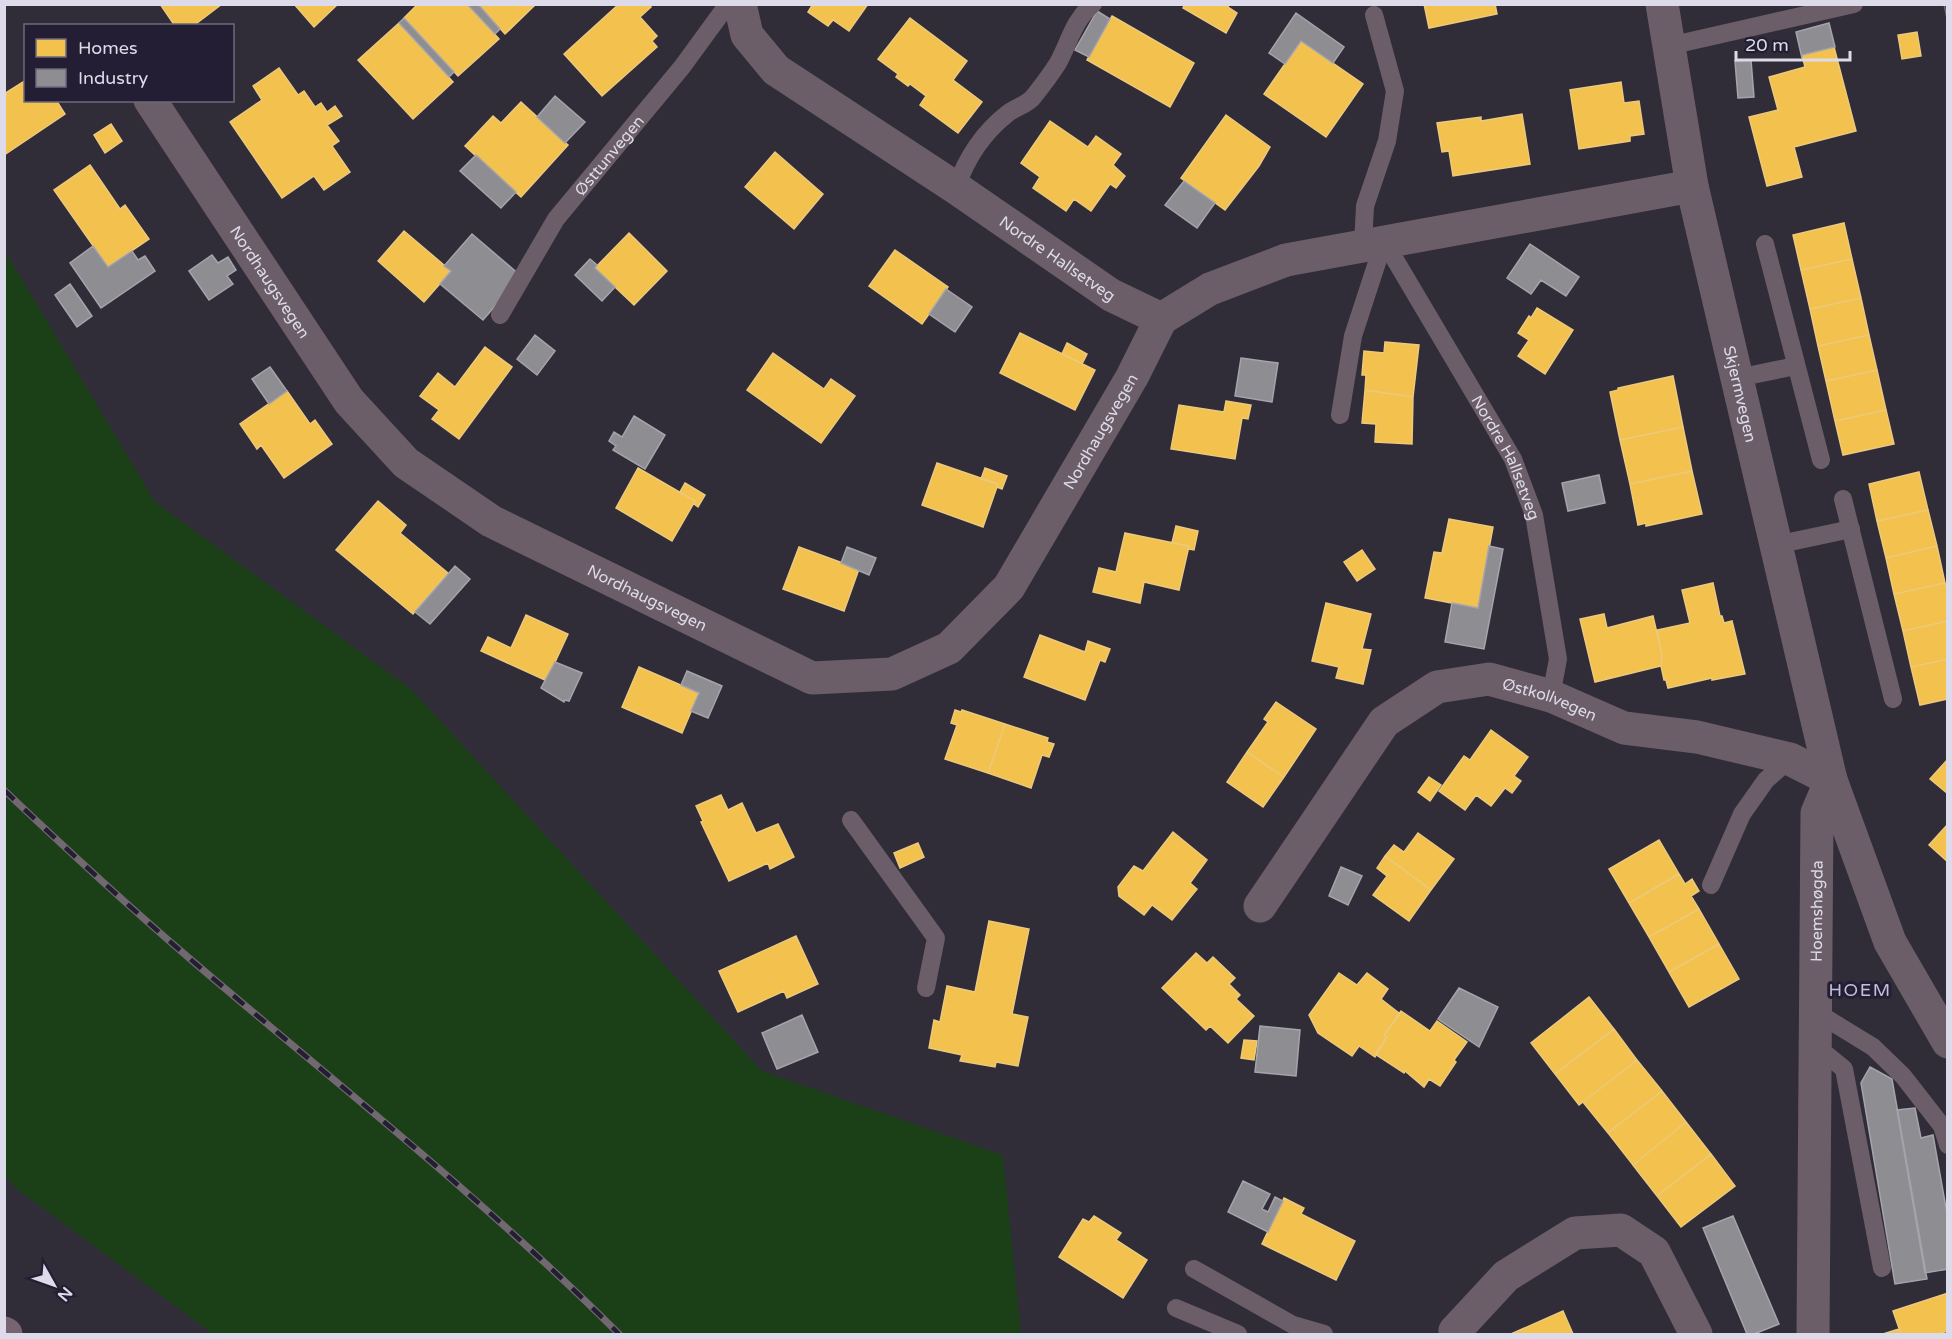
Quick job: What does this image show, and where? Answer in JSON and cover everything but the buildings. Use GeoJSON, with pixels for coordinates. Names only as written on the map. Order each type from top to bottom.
{"type":"FeatureCollection","features":[{"type":"Feature","properties":{"kind":"street","name":"Nordre Hallsetveg"},"geometry":{"type":"LineString","coordinates":[[740,4],[747,35],[776,70],[956,188],[1111,295],[1161,320]]}},
{"type":"Feature","properties":{"kind":"street","name":"Skjermvegen"},"geometry":{"type":"LineString","coordinates":[[1662,4],[1692,186],[1831,780]]}},
{"type":"Feature","properties":{"kind":"street","name":"Nordhaugsvegen"},"geometry":{"type":"LineString","coordinates":[[151,102],[349,401],[406,463],[491,521],[812,678],[892,674],[949,648],[1010,587],[1132,376],[1161,320]]}},
{"type":"Feature","properties":{"kind":"street"},"geometry":{"type":"LineString","coordinates":[[1161,320],[1210,289],[1286,260],[1692,186]]}},
{"type":"Feature","properties":{"kind":"street","name":"Østkollvegen"},"geometry":{"type":"LineString","coordinates":[[1260,906],[1384,722],[1437,687],[1489,680],[1551,696],[1624,728],[1697,737],[1790,759],[1831,780]]}},
{"type":"Feature","properties":{"kind":"street"},"geometry":{"type":"LineString","coordinates":[[1831,780],[1890,942],[1947,1042]]}},
{"type":"Feature","properties":{"kind":"street","name":"Hoemshøgda"},"geometry":{"type":"LineString","coordinates":[[1813,1335],[1817,813],[1831,780]]}},
{"type":"Feature","properties":{"kind":"street"},"geometry":{"type":"LineString","coordinates":[[1449,1334],[1506,1276],[1575,1233],[1621,1230],[1654,1252],[1696,1335]]}},
{"type":"Feature","properties":{"kind":"lane","name":"Østtunvegen"},"geometry":{"type":"LineString","coordinates":[[500,315],[556,219],[682,66],[728,4]]}},
{"type":"Feature","properties":{"kind":"lane"},"geometry":{"type":"LineString","coordinates":[[956,188],[963,167],[973,150],[1008,114],[1032,100],[1058,62],[1070,33],[1093,4]]}},
{"type":"Feature","properties":{"kind":"lane"},"geometry":{"type":"LineString","coordinates":[[1669,46],[1854,4]]}},
{"type":"Feature","properties":{"kind":"lane"},"geometry":{"type":"LineString","coordinates":[[1340,416],[1353,336],[1373,243],[1365,206],[1387,141],[1395,91],[1374,15]]}},
{"type":"Feature","properties":{"kind":"lane","name":"Nordre Hallsetveg"},"geometry":{"type":"LineString","coordinates":[[1373,243],[1513,459],[1534,515],[1551,615],[1558,659],[1551,696]]}},
{"type":"Feature","properties":{"kind":"lane"},"geometry":{"type":"LineString","coordinates":[[1765,244],[1821,460]]}},
{"type":"Feature","properties":{"kind":"lane"},"geometry":{"type":"LineString","coordinates":[[1737,378],[1797,366]]}},
{"type":"Feature","properties":{"kind":"lane"},"geometry":{"type":"LineString","coordinates":[[1843,499],[1893,699]]}},
{"type":"Feature","properties":{"kind":"lane"},"geometry":{"type":"LineString","coordinates":[[1776,545],[1851,529]]}},
{"type":"Feature","properties":{"kind":"lane"},"geometry":{"type":"LineString","coordinates":[[1711,885],[1742,814],[1766,780],[1790,759]]}},
{"type":"Feature","properties":{"kind":"lane"},"geometry":{"type":"LineString","coordinates":[[851,820],[936,938],[926,988]]}},
{"type":"Feature","properties":{"kind":"lane"},"geometry":{"type":"LineString","coordinates":[[1816,1012],[1873,1047],[1903,1076],[1942,1126],[1947,1145]]}},
{"type":"Feature","properties":{"kind":"lane"},"geometry":{"type":"LineString","coordinates":[[1815,1046],[1844,1069],[1882,1268]]}},
{"type":"Feature","properties":{"kind":"lane"},"geometry":{"type":"LineString","coordinates":[[1194,1269],[1293,1325],[1324,1335]]}},
{"type":"Feature","properties":{"kind":"lane"},"geometry":{"type":"LineString","coordinates":[[1176,1308],[1238,1335]]}},
{"type":"Feature","properties":{"kind":"green space"},"geometry":{"type":"Polygon","coordinates":[[[5,251],[155,502],[411,689],[762,1071],[1003,1155],[1021,1334],[213,1334],[17,1189],[4,1175],[5,251]]]}},
{"type":"Feature","properties":{"kind":"tram line"},"geometry":{"type":"LineString","coordinates":[[1944,4],[1948,23]]}},
{"type":"Feature","properties":{"kind":"railway"},"geometry":{"type":"LineString","coordinates":[[4,790],[165,938],[462,1188],[568,1284],[619,1334]]}},
{"type":"Feature","properties":{"kind":"district","name":"HOEM"},"geometry":{"type":"Point","coordinates":[1860,990]}}]}
